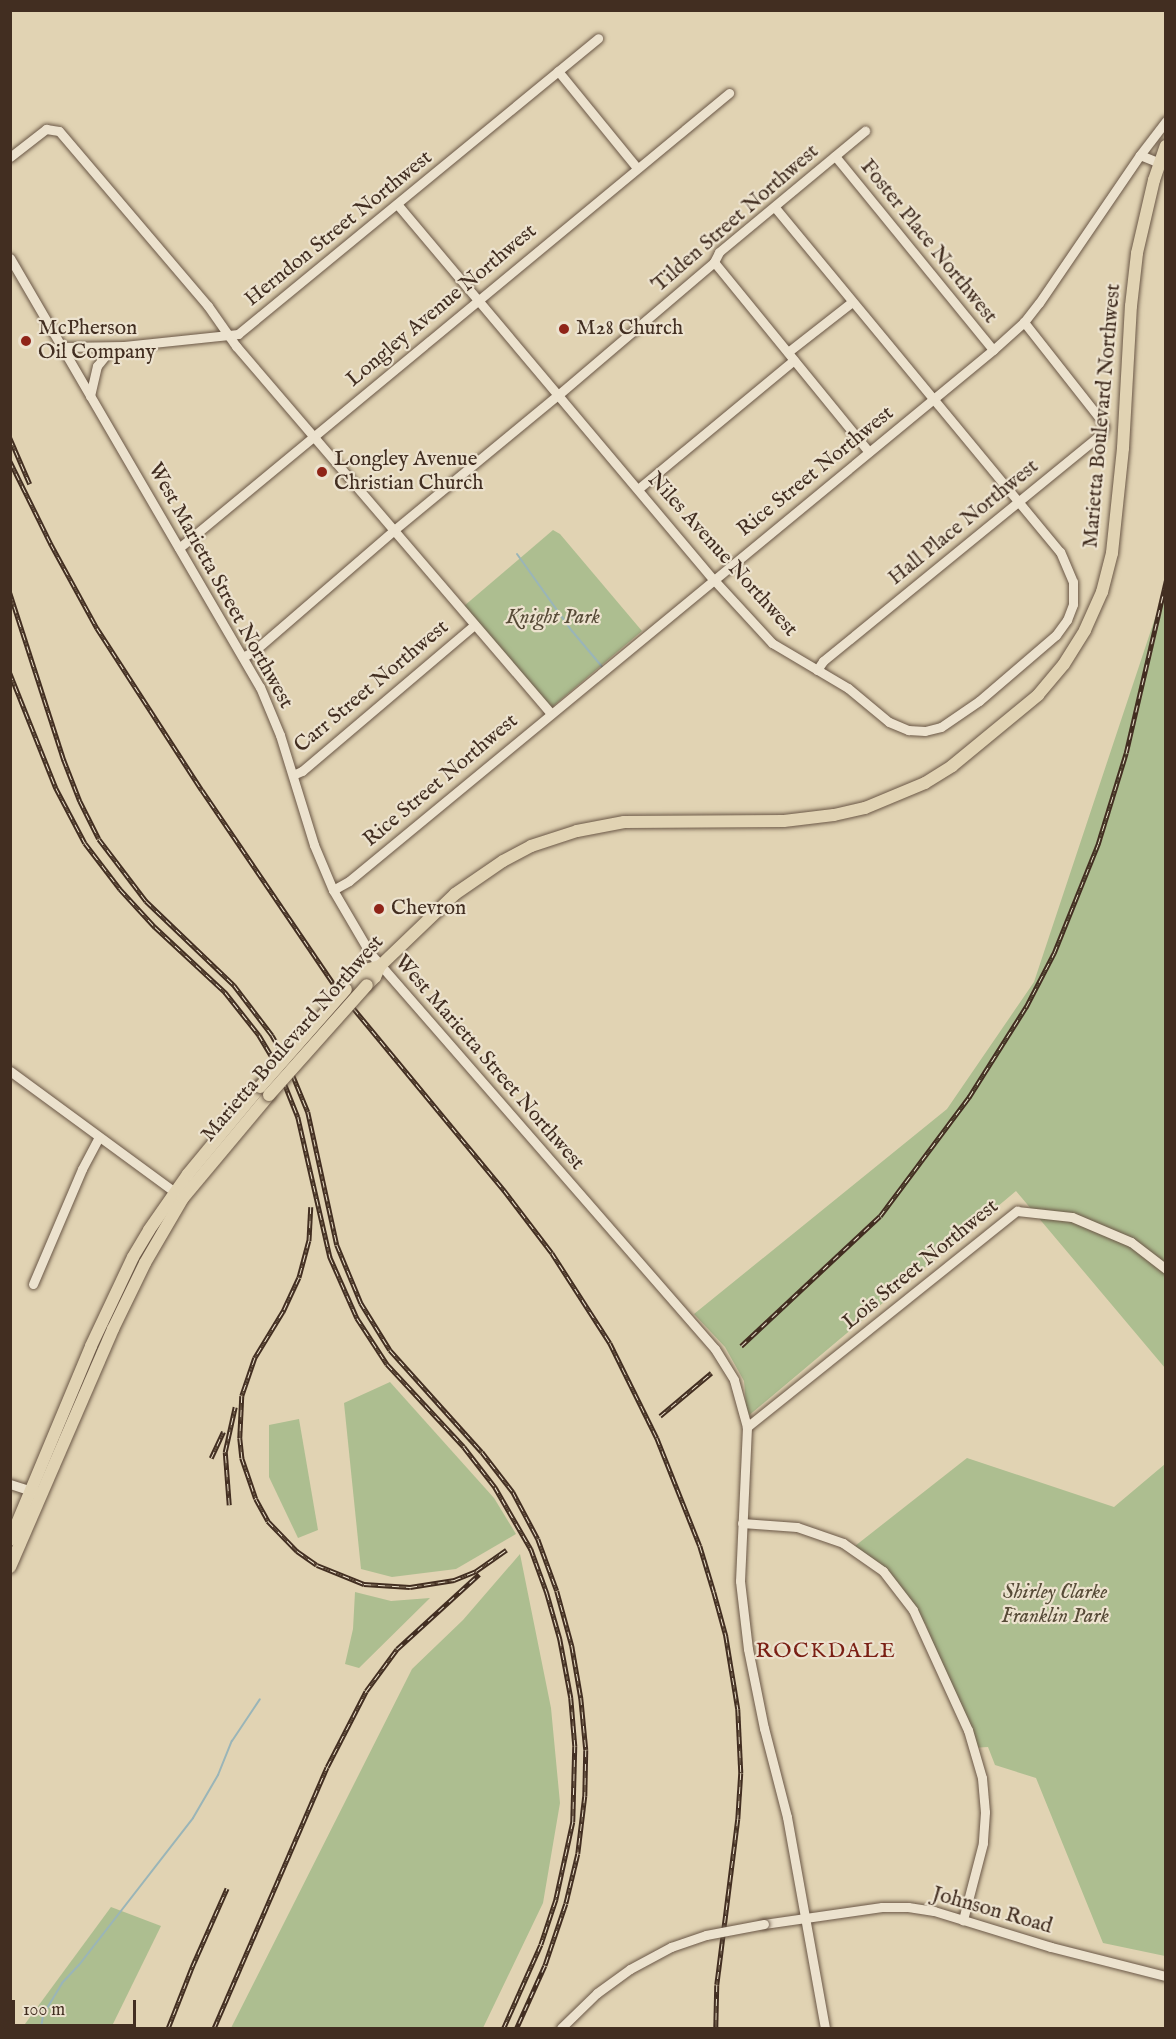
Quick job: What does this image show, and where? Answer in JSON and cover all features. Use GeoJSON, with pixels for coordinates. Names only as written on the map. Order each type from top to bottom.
{"type":"FeatureCollection","features":[{"type":"Feature","properties":{"kind":"main road","name":"Marietta Boulevard Northwest"},"geometry":{"type":"LineString","coordinates":[[37,1492],[109,1306],[148,1230],[264,1091],[363,981],[375,978],[380,966],[455,894],[476,878],[531,846],[577,831],[624,822],[784,821],[834,815],[865,808],[925,783],[952,766],[1038,694],[1064,664],[1085,630],[1102,592],[1112,553],[1123,448],[1131,306],[1144,221],[1166,146]]}},
{"type":"Feature","properties":{"kind":"main road"},"geometry":{"type":"LineString","coordinates":[[10,1540],[37,1492]]}},
{"type":"Feature","properties":{"kind":"main road"},"geometry":{"type":"LineString","coordinates":[[10,1567],[37,1492]]}},
{"type":"Feature","properties":{"kind":"street","name":"Herndon Street Northwest"},"geometry":{"type":"LineString","coordinates":[[62,347],[124,346],[230,336],[252,324],[598,38]]}},
{"type":"Feature","properties":{"kind":"street"},"geometry":{"type":"LineString","coordinates":[[558,71],[637,168]]}},
{"type":"Feature","properties":{"kind":"street","name":"Longley Avenue Northwest"},"geometry":{"type":"LineString","coordinates":[[179,548],[477,299],[729,93]]}},
{"type":"Feature","properties":{"kind":"street","name":"Rice Street Northwest"},"geometry":{"type":"LineString","coordinates":[[333,890],[349,881],[1024,322],[1166,121]]}},
{"type":"Feature","properties":{"kind":"street"},"geometry":{"type":"LineString","coordinates":[[10,156],[46,129],[59,131],[208,306],[313,436],[551,714]]}},
{"type":"Feature","properties":{"kind":"street","name":"Tilden Street Northwest"},"geometry":{"type":"LineString","coordinates":[[243,657],[254,651],[394,530],[558,395],[714,262],[719,252],[865,131]]}},
{"type":"Feature","properties":{"kind":"street"},"geometry":{"type":"LineString","coordinates":[[1140,155],[1160,163]]}},
{"type":"Feature","properties":{"kind":"street","name":"Foster Place Northwest"},"geometry":{"type":"LineString","coordinates":[[835,156],[993,350]]}},
{"type":"Feature","properties":{"kind":"street","name":"Niles Avenue Northwest"},"geometry":{"type":"LineString","coordinates":[[398,204],[714,580],[772,643],[848,688],[889,722],[908,730],[925,731],[941,727],[980,701],[1056,634],[1067,620],[1072,604],[1073,582],[1066,561],[775,207]]}},
{"type":"Feature","properties":{"kind":"street","name":"West Marietta Street Northwest"},"geometry":{"type":"LineString","coordinates":[[10,258],[243,657],[272,712],[314,845],[347,918],[380,966],[715,1349],[734,1380],[747,1427],[740,1581],[748,1649],[807,1917],[825,2028]]}},
{"type":"Feature","properties":{"kind":"street"},"geometry":{"type":"LineString","coordinates":[[714,262],[869,452]]}},
{"type":"Feature","properties":{"kind":"street"},"geometry":{"type":"LineString","coordinates":[[788,352],[852,302]]}},
{"type":"Feature","properties":{"kind":"street","name":"Hall Place Northwest"},"geometry":{"type":"LineString","coordinates":[[817,670],[823,661],[1101,435],[1104,427],[1101,420],[1024,322]]}},
{"type":"Feature","properties":{"kind":"street"},"geometry":{"type":"LineString","coordinates":[[90,396],[96,368],[101,359],[110,351],[124,346]]}},
{"type":"Feature","properties":{"kind":"street"},"geometry":{"type":"LineString","coordinates":[[638,489],[794,360]]}},
{"type":"Feature","properties":{"kind":"street","name":"Carr Street Northwest"},"geometry":{"type":"LineString","coordinates":[[293,776],[302,771],[474,624]]}},
{"type":"Feature","properties":{"kind":"street"},"geometry":{"type":"LineString","coordinates":[[10,1071],[179,1195]]}},
{"type":"Feature","properties":{"kind":"street"},"geometry":{"type":"LineString","coordinates":[[33,1284],[82,1169],[99,1137]]}},
{"type":"Feature","properties":{"kind":"street","name":"Lois Street Northwest"},"geometry":{"type":"LineString","coordinates":[[747,1427],[1017,1212],[1072,1217],[1131,1242],[1166,1269]]}},
{"type":"Feature","properties":{"kind":"street"},"geometry":{"type":"LineString","coordinates":[[10,1484],[37,1492]]}},
{"type":"Feature","properties":{"kind":"street"},"geometry":{"type":"LineString","coordinates":[[742,1523],[797,1527],[843,1543],[883,1571],[913,1610],[968,1730],[982,1778],[985,1812],[983,1843],[963,1920]]}},
{"type":"Feature","properties":{"kind":"street","name":"Johnson Road"},"geometry":{"type":"LineString","coordinates":[[561,2028],[597,1993],[630,1969],[670,1947],[706,1935],[764,1924],[882,1907],[908,1907],[934,1911],[1059,1950],[1166,1976]]}},
{"type":"Feature","properties":{"kind":"green space","name":"Knight Park"},"geometry":{"type":"Polygon","coordinates":[[[553,530],[560,534],[642,631],[551,708],[464,606],[553,530]]]}},
{"type":"Feature","properties":{"kind":"green space"},"geometry":{"type":"Polygon","coordinates":[[[1165,588],[1165,1368],[1016,1191],[747,1417],[744,1381],[725,1347],[694,1314],[947,1109],[1034,982],[1165,588]]]}},
{"type":"Feature","properties":{"kind":"green space"},"geometry":{"type":"Polygon","coordinates":[[[390,1382],[494,1498],[516,1534],[456,1569],[392,1577],[361,1569],[344,1403],[390,1382]]]}},
{"type":"Feature","properties":{"kind":"green space"},"geometry":{"type":"Polygon","coordinates":[[[299,1419],[318,1530],[298,1538],[269,1477],[269,1425],[299,1419]]]}},
{"type":"Feature","properties":{"kind":"green space","name":"Shirley Clarke Franklin Park"},"geometry":{"type":"Polygon","coordinates":[[[967,1458],[1114,1507],[1165,1464],[1165,1956],[1103,1943],[1036,1778],[995,1765],[988,1747],[972,1748],[926,1625],[855,1546],[967,1458]]]}},
{"type":"Feature","properties":{"kind":"green space"},"geometry":{"type":"Polygon","coordinates":[[[520,1554],[551,1708],[560,1803],[543,1903],[483,2028],[231,2028],[412,1669],[463,1620],[520,1554]]]}},
{"type":"Feature","properties":{"kind":"green space"},"geometry":{"type":"Polygon","coordinates":[[[355,1592],[391,1601],[430,1598],[359,1668],[345,1664],[353,1629],[355,1592]]]}},
{"type":"Feature","properties":{"kind":"green space"},"geometry":{"type":"Polygon","coordinates":[[[111,1907],[161,1926],[111,2028],[22,2028],[111,1907]]]}},
{"type":"Feature","properties":{"kind":"waterway"},"geometry":{"type":"LineString","coordinates":[[517,554],[572,631],[604,669]]}},
{"type":"Feature","properties":{"kind":"waterway"},"geometry":{"type":"LineString","coordinates":[[41,2028],[43,2015],[62,1983],[79,1965],[193,1818],[218,1775],[232,1741],[260,1699]]}},
{"type":"Feature","properties":{"kind":"railway"},"geometry":{"type":"LineString","coordinates":[[10,438],[30,484]]}},
{"type":"Feature","properties":{"kind":"railway"},"geometry":{"type":"LineString","coordinates":[[10,461],[51,544],[97,628],[202,790],[336,987],[504,1190],[552,1253],[610,1343],[657,1438],[700,1546],[714,1592],[726,1636],[738,1709],[741,1773],[738,1819],[717,1985],[716,2028]]}},
{"type":"Feature","properties":{"kind":"railway"},"geometry":{"type":"LineString","coordinates":[[741,1346],[880,1216],[969,1097],[1026,1007],[1054,953],[1098,844],[1126,753],[1166,581]]}},
{"type":"Feature","properties":{"kind":"railway"},"geometry":{"type":"LineString","coordinates":[[10,593],[64,760],[80,801],[99,839],[146,901],[234,985],[272,1035],[287,1061],[308,1112],[337,1245],[361,1303],[390,1350],[482,1452],[513,1492],[538,1539],[557,1591],[572,1646],[581,1698],[586,1750],[585,1796],[578,1854],[566,1904],[545,1966],[517,2028]]}},
{"type":"Feature","properties":{"kind":"railway"},"geometry":{"type":"LineString","coordinates":[[10,673],[56,788],[85,843],[120,889],[155,927],[225,992],[259,1035],[278,1067],[298,1117],[330,1257],[357,1318],[387,1364],[464,1447],[495,1487],[531,1549],[560,1639],[571,1698],[575,1746],[573,1822],[556,1900],[541,1945],[504,2028]]}},
{"type":"Feature","properties":{"kind":"railway"},"geometry":{"type":"LineString","coordinates":[[311,1207],[309,1241],[299,1278],[283,1312],[255,1358],[242,1396],[240,1438],[242,1458],[256,1499],[268,1521],[297,1551],[317,1565],[364,1584],[410,1587],[454,1580],[476,1571],[506,1550]]}},
{"type":"Feature","properties":{"kind":"railway"},"geometry":{"type":"LineString","coordinates":[[660,1416],[711,1373]]}},
{"type":"Feature","properties":{"kind":"railway"},"geometry":{"type":"LineString","coordinates":[[229,1505],[225,1452],[235,1407]]}},
{"type":"Feature","properties":{"kind":"railway"},"geometry":{"type":"LineString","coordinates":[[211,1458],[223,1432]]}},
{"type":"Feature","properties":{"kind":"railway"},"geometry":{"type":"LineString","coordinates":[[214,2028],[327,1767],[366,1691],[397,1649],[479,1574]]}},
{"type":"Feature","properties":{"kind":"railway"},"geometry":{"type":"LineString","coordinates":[[168,2028],[227,1888]]}},
{"type":"Feature","properties":{"kind":"place","name":"M28 Church"},"geometry":{"type":"Point","coordinates":[564,329]}},
{"type":"Feature","properties":{"kind":"place","name":"McPherson Oil Company"},"geometry":{"type":"Point","coordinates":[26,341]}},
{"type":"Feature","properties":{"kind":"place","name":"Longley Avenue Christian Church"},"geometry":{"type":"Point","coordinates":[322,472]}},
{"type":"Feature","properties":{"kind":"place","name":"Chevron"},"geometry":{"type":"Point","coordinates":[379,909]}},
{"type":"Feature","properties":{"kind":"district","name":"ROCKDALE"},"geometry":{"type":"Point","coordinates":[826,1652]}}]}
